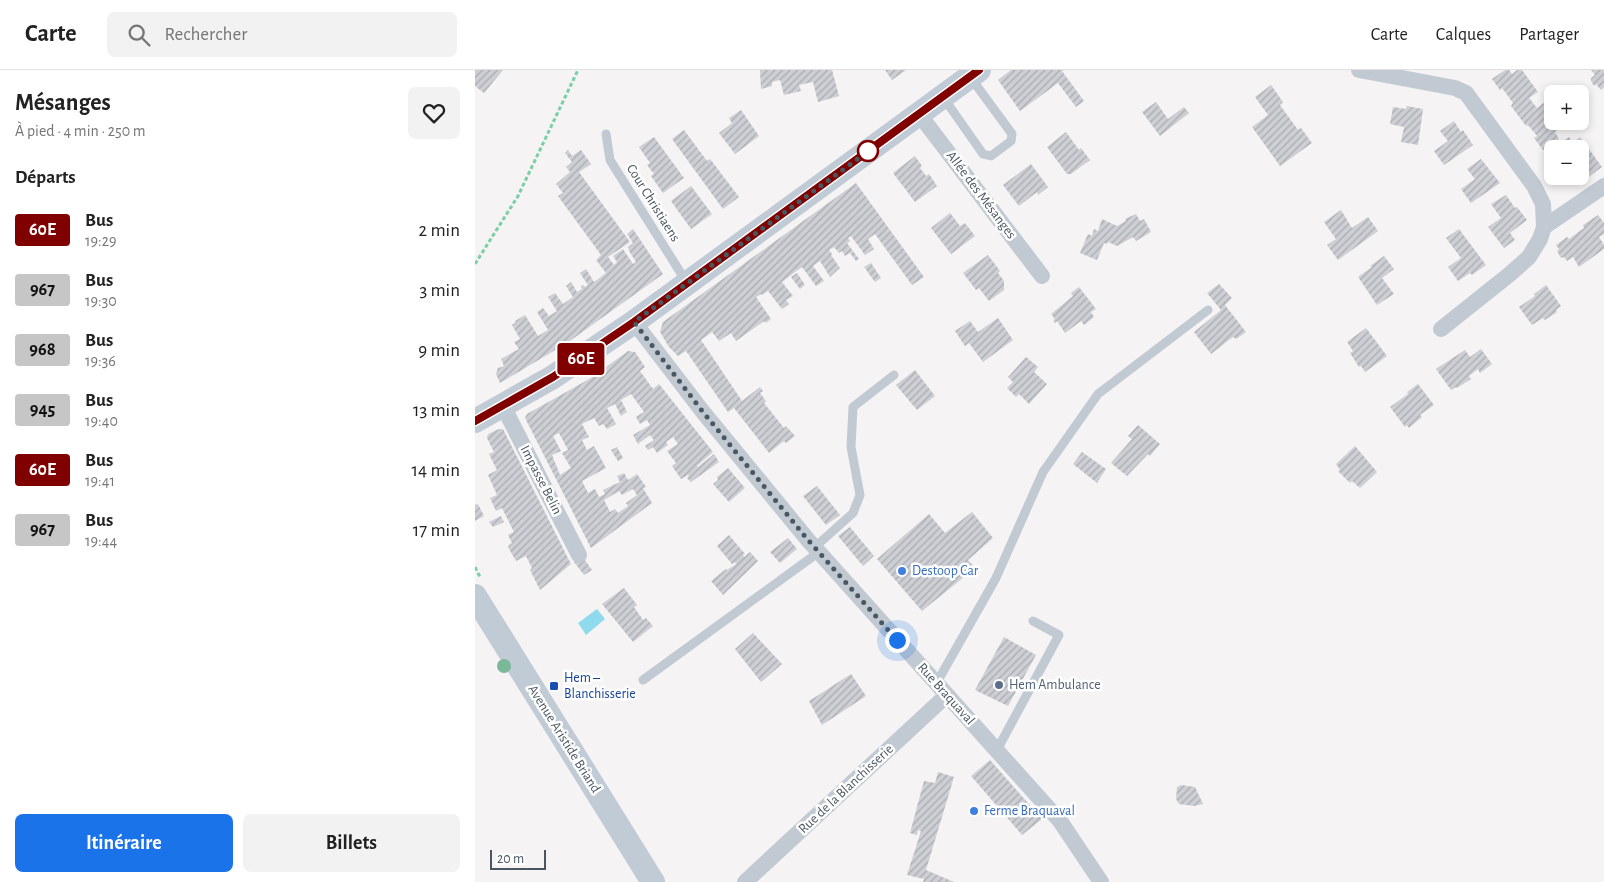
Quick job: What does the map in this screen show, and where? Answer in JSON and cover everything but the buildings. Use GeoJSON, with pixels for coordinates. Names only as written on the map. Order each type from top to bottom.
{"type":"FeatureCollection","features":[{"type":"Feature","properties":{"kind":"main road"},"geometry":{"type":"LineString","coordinates":[[475,421],[570,366],[634,322],[942,97],[968,74]]}},
{"type":"Feature","properties":{"kind":"main road","name":"Avenue Aristide Briand"},"geometry":{"type":"LineString","coordinates":[[475,596],[653,882]]}},
{"type":"Feature","properties":{"kind":"street"},"geometry":{"type":"LineString","coordinates":[[1359,70],[1436,77],[1466,93],[1534,186],[1543,204],[1544,227],[1540,239],[1529,257],[1441,329]]}},
{"type":"Feature","properties":{"kind":"street","name":"Allée des Mésanges"},"geometry":{"type":"LineString","coordinates":[[919,114],[1042,276]]}},
{"type":"Feature","properties":{"kind":"street"},"geometry":{"type":"LineString","coordinates":[[1544,227],[1604,186]]}},
{"type":"Feature","properties":{"kind":"street","name":"Rue Braquaval"},"geometry":{"type":"LineString","coordinates":[[634,322],[703,412],[817,549],[1060,821],[1101,882]]}},
{"type":"Feature","properties":{"kind":"street","name":"Impasse Belin"},"geometry":{"type":"LineString","coordinates":[[503,406],[579,555]]}},
{"type":"Feature","properties":{"kind":"street","name":"Rue de la Blanchisserie"},"geometry":{"type":"LineString","coordinates":[[745,882],[941,689]]}},
{"type":"Feature","properties":{"kind":"lane"},"geometry":{"type":"LineString","coordinates":[[942,97],[983,154],[991,156],[1011,142],[1012,134],[968,74]]}},
{"type":"Feature","properties":{"kind":"lane","name":"Cour Christiaens"},"geometry":{"type":"LineString","coordinates":[[606,134],[610,160],[687,283]]}},
{"type":"Feature","properties":{"kind":"lane"},"geometry":{"type":"LineString","coordinates":[[941,689],[996,578],[1043,472],[1098,394],[1208,310]]}},
{"type":"Feature","properties":{"kind":"lane"},"geometry":{"type":"LineString","coordinates":[[643,680],[817,549],[853,513],[860,495],[851,447],[853,407],[894,375]]}},
{"type":"Feature","properties":{"kind":"lane"},"geometry":{"type":"LineString","coordinates":[[997,750],[1059,635],[1033,621]]}},
{"type":"Feature","properties":{"kind":"path"},"geometry":{"type":"LineString","coordinates":[[475,264],[518,196],[578,70]]}},
{"type":"Feature","properties":{"kind":"water"},"geometry":{"type":"Polygon","coordinates":[[[597,609],[605,619],[586,635],[578,623],[597,609]]]}},
{"type":"Feature","properties":{"kind":"bus line","name":"60E"},"geometry":{"type":"LineString","coordinates":[[475,421],[553,377],[634,322],[979,70]]}},
{"type":"Feature","properties":{"kind":"place","name":"Destoop Car"},"geometry":{"type":"Point","coordinates":[902,571]}},
{"type":"Feature","properties":{"kind":"place","name":"Hem Ambulance"},"geometry":{"type":"Point","coordinates":[999,685]}},
{"type":"Feature","properties":{"kind":"place","name":"Hem – Blanchisserie"},"geometry":{"type":"Point","coordinates":[554,686]}},
{"type":"Feature","properties":{"kind":"place","name":"Ferme Braquaval"},"geometry":{"type":"Point","coordinates":[974,811]}},
{"type":"Feature","properties":{"kind":"route"},"geometry":{"type":"LineString","coordinates":[[868,151],[870,150],[634,322],[703,412],[808,540],[897,640]]}}]}
